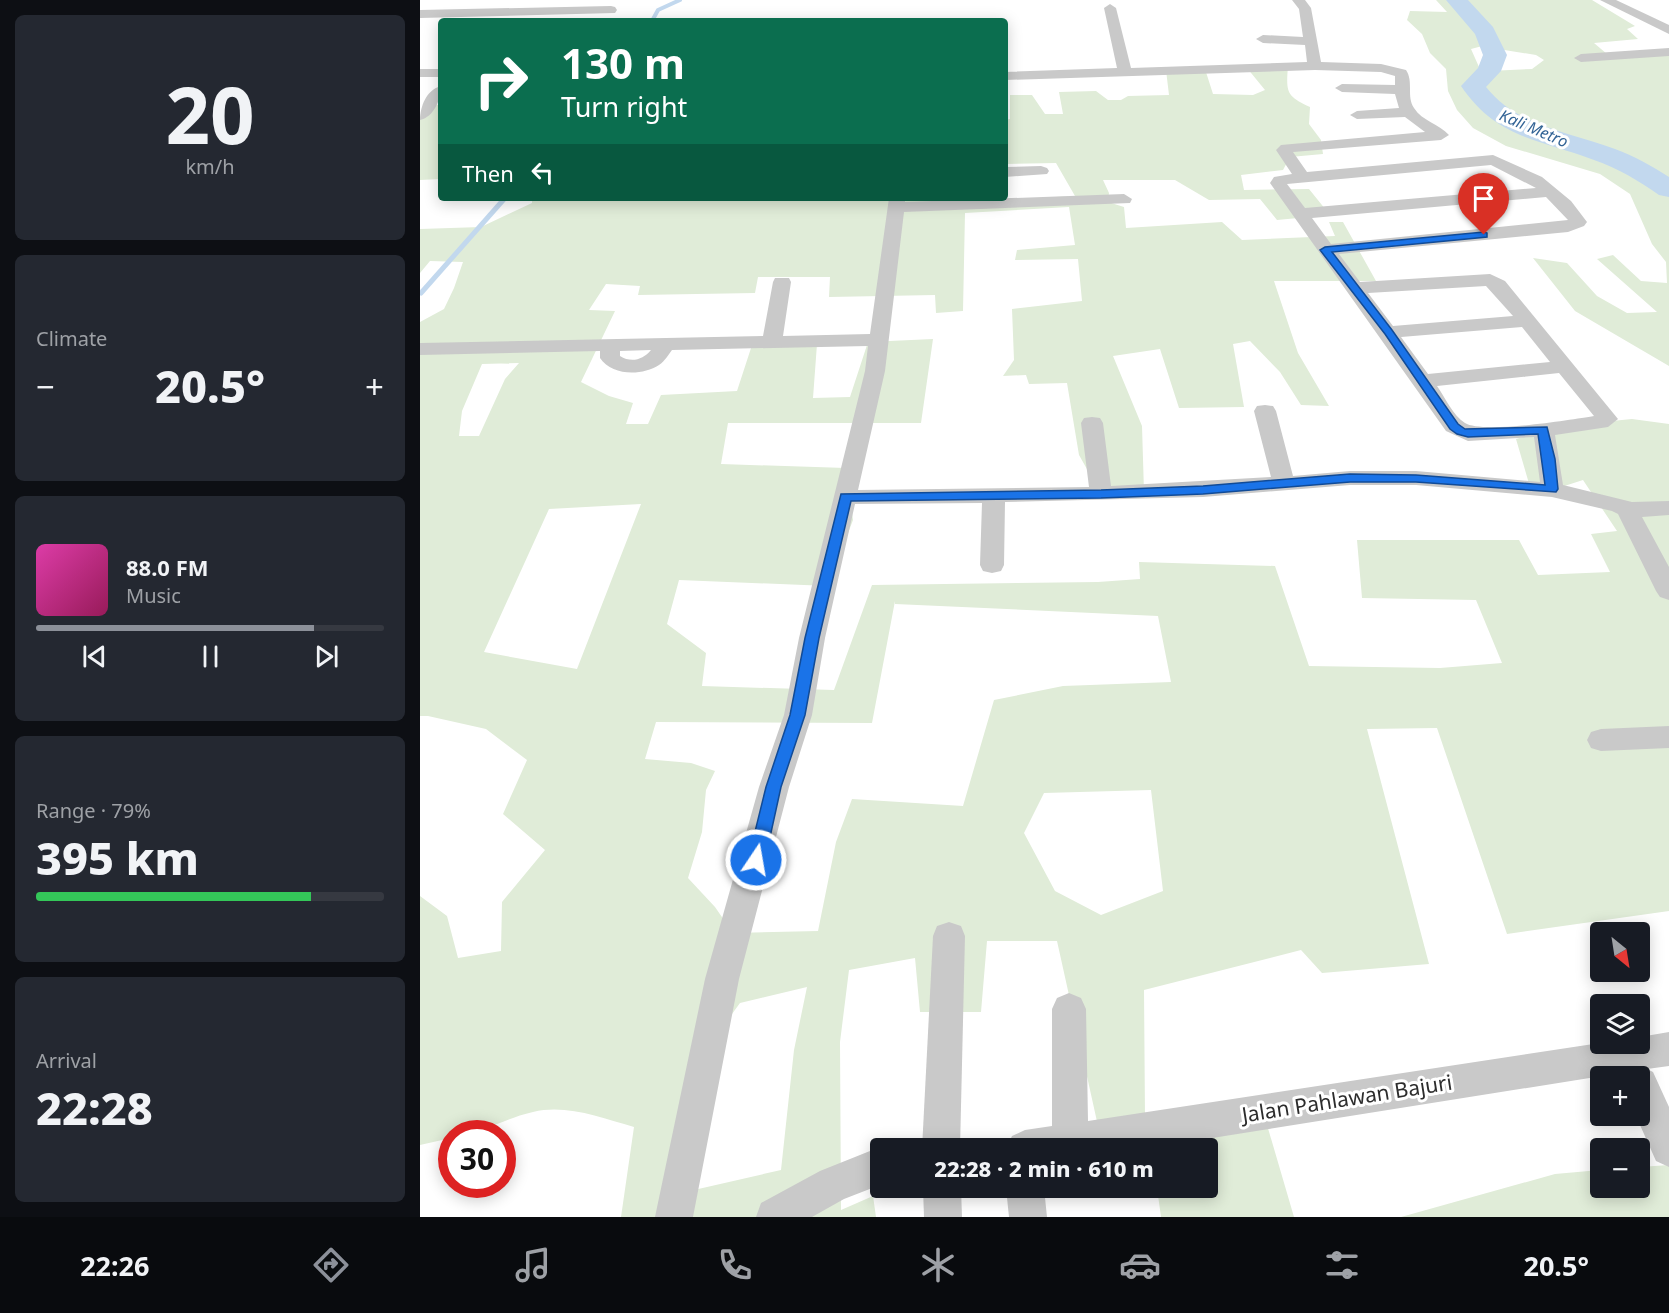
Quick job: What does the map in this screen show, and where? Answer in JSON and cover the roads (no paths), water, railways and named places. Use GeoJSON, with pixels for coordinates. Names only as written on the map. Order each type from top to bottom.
{"type":"FeatureCollection","features":[{"type":"Feature","properties":{"kind":"street"},"geometry":{"type":"LineString","coordinates":[[1298,0],[1305,8],[1315,66]]}},
{"type":"Feature","properties":{"kind":"street"},"geometry":{"type":"LineString","coordinates":[[1606,0],[1669,30]]}},
{"type":"Feature","properties":{"kind":"street"},"geometry":{"type":"LineString","coordinates":[[1110,8],[1125,73]]}},
{"type":"Feature","properties":{"kind":"street"},"geometry":{"type":"LineString","coordinates":[[420,14],[611,10]]}},
{"type":"Feature","properties":{"kind":"street"},"geometry":{"type":"LineString","coordinates":[[1263,39],[1310,41]]}},
{"type":"Feature","properties":{"kind":"street"},"geometry":{"type":"LineString","coordinates":[[1581,58],[1669,52]]}},
{"type":"Feature","properties":{"kind":"street"},"geometry":{"type":"LineString","coordinates":[[1008,76],[1315,66],[1394,70],[1404,78],[1401,100],[1408,112],[1440,135],[1462,147],[1536,180],[1551,192],[1578,222],[1568,227],[1325,250]]}},
{"type":"Feature","properties":{"kind":"street"},"geometry":{"type":"LineString","coordinates":[[420,73],[438,73]]}},
{"type":"Feature","properties":{"kind":"street"},"geometry":{"type":"LineString","coordinates":[[1342,87],[1402,90]]}},
{"type":"Feature","properties":{"kind":"street"},"geometry":{"type":"LineString","coordinates":[[420,117],[438,94]]}},
{"type":"Feature","properties":{"kind":"street"},"geometry":{"type":"LineString","coordinates":[[1357,115],[1408,112]]}},
{"type":"Feature","properties":{"kind":"street"},"geometry":{"type":"LineString","coordinates":[[1303,177],[1284,150],[1286,148],[1440,135]]}},
{"type":"Feature","properties":{"kind":"street"},"geometry":{"type":"LineString","coordinates":[[1355,288],[1490,280],[1498,285],[1607,419],[1543,430],[1468,434],[1461,432],[1454,426],[1424,381],[1325,250],[1278,183],[1280,180],[1303,177],[1493,160]]}},
{"type":"Feature","properties":{"kind":"street"},"geometry":{"type":"LineString","coordinates":[[1008,172],[1041,171]]}},
{"type":"Feature","properties":{"kind":"street"},"geometry":{"type":"LineString","coordinates":[[1299,214],[1551,192]]}},
{"type":"Feature","properties":{"kind":"street"},"geometry":{"type":"LineString","coordinates":[[1008,201],[1124,199]]}},
{"type":"Feature","properties":{"kind":"street"},"geometry":{"type":"LineString","coordinates":[[674,1217],[722,979],[774,787],[798,715],[812,638],[875,371],[896,202],[972,201]]}},
{"type":"Feature","properties":{"kind":"street"},"geometry":{"type":"LineString","coordinates":[[772,343],[782,282]]}},
{"type":"Feature","properties":{"kind":"street"},"geometry":{"type":"LineString","coordinates":[[1388,332],[1527,321]]}},
{"type":"Feature","properties":{"kind":"street"},"geometry":{"type":"LineString","coordinates":[[421,350],[879,340]]}},
{"type":"Feature","properties":{"kind":"street"},"geometry":{"type":"LineString","coordinates":[[1424,381],[1563,367]]}},
{"type":"Feature","properties":{"kind":"street"},"geometry":{"type":"LineString","coordinates":[[1265,411],[1284,483]]}},
{"type":"Feature","properties":{"kind":"street"},"geometry":{"type":"LineString","coordinates":[[1092,423],[1101,494]]}},
{"type":"Feature","properties":{"kind":"street"},"geometry":{"type":"LineString","coordinates":[[1543,430],[1552,489]]}},
{"type":"Feature","properties":{"kind":"street"},"geometry":{"type":"LineString","coordinates":[[845,497],[1101,494],[1203,490],[1350,478],[1416,478],[1552,489],[1620,505],[1627,510],[1669,591]]}},
{"type":"Feature","properties":{"kind":"street"},"geometry":{"type":"LineString","coordinates":[[992,565],[994,495]]}},
{"type":"Feature","properties":{"kind":"street"},"geometry":{"type":"LineString","coordinates":[[1627,510],[1669,508]]}},
{"type":"Feature","properties":{"kind":"street"},"geometry":{"type":"LineString","coordinates":[[1601,740],[1669,737]]}},
{"type":"Feature","properties":{"kind":"street"},"geometry":{"type":"LineString","coordinates":[[941,1138],[949,936]]}},
{"type":"Feature","properties":{"kind":"street"},"geometry":{"type":"LineString","coordinates":[[1069,1009],[1070,1138]]}},
{"type":"Feature","properties":{"kind":"street","name":"Jalan Pahlawan Bajuri"},"geometry":{"type":"LineString","coordinates":[[1643,1066],[1669,1049]]}},
{"type":"Feature","properties":{"kind":"street","name":"Jalan Pahlawan Bajuri"},"geometry":{"type":"LineString","coordinates":[[1102,1138],[1590,1077]]}},
{"type":"Feature","properties":{"kind":"street"},"geometry":{"type":"LineString","coordinates":[[1650,1107],[1669,1148]]}},
{"type":"Feature","properties":{"kind":"street"},"geometry":{"type":"LineString","coordinates":[[775,1217],[833,1184],[870,1170]]}},
{"type":"Feature","properties":{"kind":"street"},"geometry":{"type":"LineString","coordinates":[[942,1198],[943,1217]]}},
{"type":"Feature","properties":{"kind":"street"},"geometry":{"type":"LineString","coordinates":[[1026,1198],[1028,1217]]}},
{"type":"Feature","properties":{"kind":"waterway"},"geometry":{"type":"LineString","coordinates":[[654,18],[658,10],[680,0]]}},
{"type":"Feature","properties":{"kind":"waterway","name":"Kali Metro"},"geometry":{"type":"LineString","coordinates":[[1457,0],[1485,32],[1495,55],[1489,71],[1473,86],[1485,102],[1499,114],[1531,131],[1613,158],[1669,189]]}},
{"type":"Feature","properties":{"kind":"waterway"},"geometry":{"type":"LineString","coordinates":[[421,293],[502,201]]}}]}
